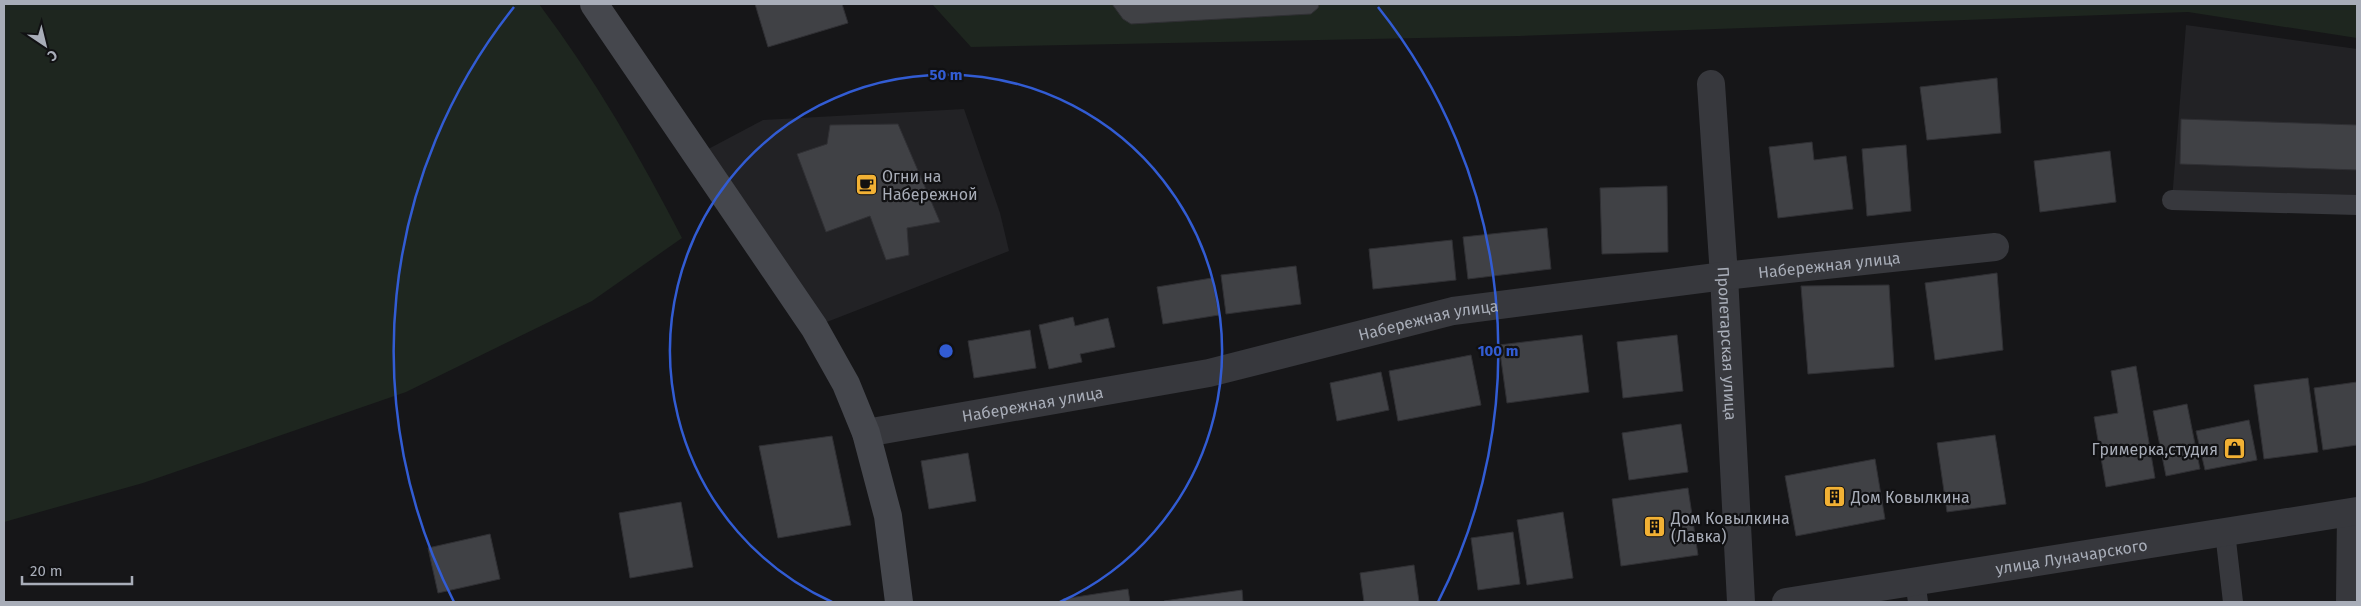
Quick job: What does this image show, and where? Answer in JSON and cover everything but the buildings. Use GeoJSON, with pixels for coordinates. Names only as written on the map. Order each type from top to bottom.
{"type":"FeatureCollection","features":[{"type":"Feature","properties":{"kind":"street"},"geometry":{"type":"LineString","coordinates":[[594,4],[814,327],[846,384],[866,433],[888,516],[899,602]]}},
{"type":"Feature","properties":{"kind":"street","name":"Пролетарская улица"},"geometry":{"type":"LineString","coordinates":[[1711,84],[1724,276],[1741,602]]}},
{"type":"Feature","properties":{"kind":"street","name":"Набережная улица"},"geometry":{"type":"LineString","coordinates":[[866,433],[1209,373],[1453,311],[1724,276],[1996,247]]}},
{"type":"Feature","properties":{"kind":"street","name":"улица Луначарского"},"geometry":{"type":"LineString","coordinates":[[1786,602],[1917,592],[2225,532],[2352,511]]}},
{"type":"Feature","properties":{"kind":"lane"},"geometry":{"type":"LineString","coordinates":[[2172,200],[2357,204]]}},
{"type":"Feature","properties":{"kind":"lane"},"geometry":{"type":"LineString","coordinates":[[2346,602],[2352,511]]}},
{"type":"Feature","properties":{"kind":"lane"},"geometry":{"type":"LineString","coordinates":[[2225,532],[2233,602]]}},
{"type":"Feature","properties":{"kind":"shaded area"},"geometry":{"type":"Polygon","coordinates":[[[4,4],[539,4],[579,60],[615,118],[682,238],[592,301],[406,392],[143,483],[4,522],[4,4]]]}},
{"type":"Feature","properties":{"kind":"shaded area"},"geometry":{"type":"Polygon","coordinates":[[[932,4],[2357,4],[2357,38],[2188,12],[1519,36],[971,47],[932,4]]]}},
{"type":"Feature","properties":{"kind":"shaded area"},"geometry":{"type":"Polygon","coordinates":[[[2186,25],[2357,49],[2357,205],[2172,200],[2186,25]]]}},
{"type":"Feature","properties":{"kind":"shaded area"},"geometry":{"type":"Polygon","coordinates":[[[964,109],[1000,213],[1009,251],[814,327],[697,155],[763,120],[964,109]]]}},
{"type":"Feature","properties":{"kind":"place","name":"Огни на Набережной"},"geometry":{"type":"Point","coordinates":[866,185]}},
{"type":"Feature","properties":{"kind":"place","name":"Гримерка,студия"},"geometry":{"type":"Point","coordinates":[2234,449]}},
{"type":"Feature","properties":{"kind":"place","name":"Дом Ковылкина"},"geometry":{"type":"Point","coordinates":[1835,497]}},
{"type":"Feature","properties":{"kind":"place","name":"Дом Ковылкина (Лавка)"},"geometry":{"type":"Point","coordinates":[1655,527]}}]}
